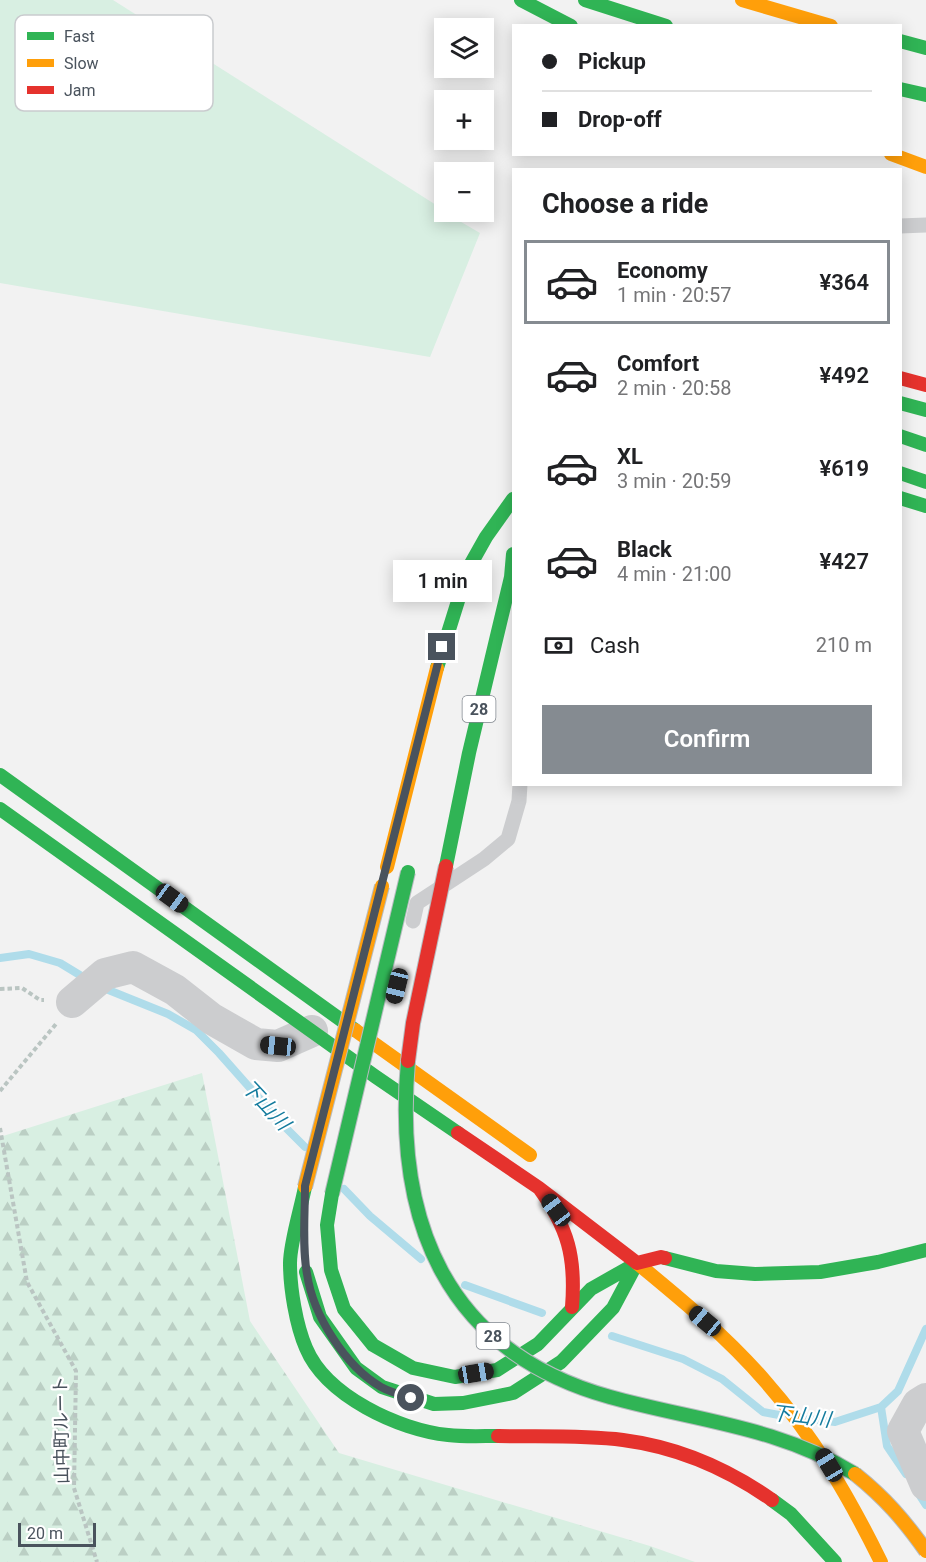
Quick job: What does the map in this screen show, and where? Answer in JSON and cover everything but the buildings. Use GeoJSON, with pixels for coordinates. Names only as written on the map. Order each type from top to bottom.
{"type":"FeatureCollection","features":[{"type":"Feature","properties":{"kind":"main road"},"geometry":{"type":"LineString","coordinates":[[521,0],[567,24]]}},
{"type":"Feature","properties":{"kind":"main road"},"geometry":{"type":"LineString","coordinates":[[585,0],[660,24]]}},
{"type":"Feature","properties":{"kind":"main road"},"geometry":{"type":"LineString","coordinates":[[742,0],[824,24]]}},
{"type":"Feature","properties":{"kind":"main road"},"geometry":{"type":"LineString","coordinates":[[902,42],[926,48]]}},
{"type":"Feature","properties":{"kind":"main road"},"geometry":{"type":"LineString","coordinates":[[902,89],[926,95]]}},
{"type":"Feature","properties":{"kind":"main road"},"geometry":{"type":"LineString","coordinates":[[896,156],[926,167]]}},
{"type":"Feature","properties":{"kind":"main road"},"geometry":{"type":"LineString","coordinates":[[902,379],[926,385]]}},
{"type":"Feature","properties":{"kind":"main road"},"geometry":{"type":"LineString","coordinates":[[902,404],[926,410]]}},
{"type":"Feature","properties":{"kind":"main road"},"geometry":{"type":"LineString","coordinates":[[902,437],[926,445]]}},
{"type":"Feature","properties":{"kind":"main road"},"geometry":{"type":"LineString","coordinates":[[902,474],[926,482]]}},
{"type":"Feature","properties":{"kind":"main road"},"geometry":{"type":"LineString","coordinates":[[902,499],[926,507]]}},
{"type":"Feature","properties":{"kind":"main road"},"geometry":{"type":"LineString","coordinates":[[512,500],[486,537],[468,569],[442,647],[305,1186],[290,1262],[296,1315],[306,1349],[323,1375],[344,1394],[374,1412],[408,1426],[447,1435],[623,1440],[665,1448],[716,1466],[751,1485],[791,1514],[835,1562]]}},
{"type":"Feature","properties":{"kind":"main road"},"geometry":{"type":"LineString","coordinates":[[498,558],[511,547]]}},
{"type":"Feature","properties":{"kind":"main road","name":"28"},"geometry":{"type":"LineString","coordinates":[[511,547],[511,577],[469,753],[409,1044],[404,1135],[408,1172],[428,1245],[445,1280],[471,1314],[504,1347],[562,1380],[628,1402],[747,1427],[795,1443],[829,1458],[857,1475],[881,1494],[901,1515],[926,1551]]}},
{"type":"Feature","properties":{"kind":"main road"},"geometry":{"type":"LineString","coordinates":[[0,776],[383,1043],[542,1164]]}},
{"type":"Feature","properties":{"kind":"main road"},"geometry":{"type":"LineString","coordinates":[[0,809],[376,1077],[539,1188],[637,1263],[705,1321],[744,1357],[817,1446],[880,1562]]}},
{"type":"Feature","properties":{"kind":"main road"},"geometry":{"type":"LineString","coordinates":[[410,867],[332,1194],[327,1225],[331,1270],[344,1309],[373,1345],[414,1368],[455,1377],[497,1370],[538,1344],[591,1289],[637,1263],[662,1257],[716,1272],[755,1274],[819,1272],[878,1262],[926,1250]]}},
{"type":"Feature","properties":{"kind":"main road"},"geometry":{"type":"LineString","coordinates":[[305,1186],[304,1241],[307,1276],[320,1317],[356,1368],[382,1387],[434,1404],[463,1404],[513,1393],[561,1362],[613,1308],[637,1263]]}},
{"type":"Feature","properties":{"kind":"main road"},"geometry":{"type":"LineString","coordinates":[[539,1188],[556,1210],[568,1237],[574,1261],[572,1307]]}},
{"type":"Feature","properties":{"kind":"main road"},"geometry":{"type":"LineString","coordinates":[[643,1243],[686,1279]]}},
{"type":"Feature","properties":{"kind":"main road"},"geometry":{"type":"LineString","coordinates":[[838,1449],[871,1507]]}},
{"type":"Feature","properties":{"kind":"street"},"geometry":{"type":"LineString","coordinates":[[74,1000],[105,974],[133,967],[175,990],[212,1019],[256,1044],[278,1046],[312,1031]]}},
{"type":"Feature","properties":{"kind":"street"},"geometry":{"type":"LineString","coordinates":[[926,1399],[918,1404],[903,1431],[926,1485]]}},
{"type":"Feature","properties":{"kind":"lane"},"geometry":{"type":"LineString","coordinates":[[902,226],[926,225]]}},
{"type":"Feature","properties":{"kind":"lane"},"geometry":{"type":"LineString","coordinates":[[409,937],[417,903],[484,859],[508,839],[519,801],[520,786]]}},
{"type":"Feature","properties":{"kind":"lane"},"geometry":{"type":"LineString","coordinates":[[376,1077],[383,1043]]}},
{"type":"Feature","properties":{"kind":"path"},"geometry":{"type":"LineString","coordinates":[[0,988],[22,988],[40,1000],[74,1000]]}},
{"type":"Feature","properties":{"kind":"path"},"geometry":{"type":"LineString","coordinates":[[0,1090],[74,1000]]}},
{"type":"Feature","properties":{"kind":"path","name":"山中町ルート"},"geometry":{"type":"LineString","coordinates":[[0,1128],[27,1282],[76,1371],[74,1488],[97,1562]]}},
{"type":"Feature","properties":{"kind":"green space"},"geometry":{"type":"Polygon","coordinates":[[[0,0],[113,0],[137,15],[15,15],[15,111],[213,111],[213,63],[434,204],[434,222],[461,222],[480,233],[430,357],[0,283],[0,0]]]}},
{"type":"Feature","properties":{"kind":"green space"},"geometry":{"type":"Polygon","coordinates":[[[202,1073],[250,1321],[339,1453],[650,1546],[695,1562],[0,1562],[0,1137],[202,1073]]]}},
{"type":"Feature","properties":{"kind":"waterway","name":"下山川"},"geometry":{"type":"LineString","coordinates":[[0,958],[29,954],[60,963],[88,980]]}},
{"type":"Feature","properties":{"kind":"waterway","name":"下山川"},"geometry":{"type":"LineString","coordinates":[[101,987],[168,1014],[196,1030],[305,1147]]}},
{"type":"Feature","properties":{"kind":"waterway","name":"下山川"},"geometry":{"type":"LineString","coordinates":[[344,1189],[370,1216],[421,1259]]}},
{"type":"Feature","properties":{"kind":"waterway","name":"下山川"},"geometry":{"type":"LineString","coordinates":[[465,1285],[542,1313]]}},
{"type":"Feature","properties":{"kind":"waterway","name":"下山川"},"geometry":{"type":"LineString","coordinates":[[809,1419],[835,1422],[881,1407],[898,1391],[926,1329]]}},
{"type":"Feature","properties":{"kind":"waterway","name":"下山川"},"geometry":{"type":"LineString","coordinates":[[612,1336],[683,1359],[722,1379],[763,1412],[779,1415]]}},
{"type":"Feature","properties":{"kind":"waterway"},"geometry":{"type":"LineString","coordinates":[[881,1407],[887,1446],[906,1474]]}},
{"type":"Feature","properties":{"kind":"waterway"},"geometry":{"type":"LineString","coordinates":[[917,1491],[926,1505]]}},
{"type":"Feature","properties":{"kind":"traffic: fast"},"geometry":{"type":"LineString","coordinates":[[521,0],[567,24]]}},
{"type":"Feature","properties":{"kind":"traffic: fast"},"geometry":{"type":"LineString","coordinates":[[585,0],[660,24]]}},
{"type":"Feature","properties":{"kind":"traffic: fast"},"geometry":{"type":"LineString","coordinates":[[902,42],[926,48]]}},
{"type":"Feature","properties":{"kind":"traffic: fast"},"geometry":{"type":"LineString","coordinates":[[902,89],[926,95]]}},
{"type":"Feature","properties":{"kind":"traffic: fast"},"geometry":{"type":"LineString","coordinates":[[902,404],[926,410]]}},
{"type":"Feature","properties":{"kind":"traffic: fast"},"geometry":{"type":"LineString","coordinates":[[902,437],[926,445]]}},
{"type":"Feature","properties":{"kind":"traffic: fast"},"geometry":{"type":"LineString","coordinates":[[902,474],[926,482]]}},
{"type":"Feature","properties":{"kind":"traffic: fast"},"geometry":{"type":"LineString","coordinates":[[902,499],[926,506]]}},
{"type":"Feature","properties":{"kind":"traffic: fast"},"geometry":{"type":"LineString","coordinates":[[437,668],[468,569],[486,537],[512,500]]}},
{"type":"Feature","properties":{"kind":"traffic: fast"},"geometry":{"type":"LineString","coordinates":[[446,866],[512,566]]}},
{"type":"Feature","properties":{"kind":"traffic: fast"},"geometry":{"type":"LineString","coordinates":[[0,775],[355,1030]]}},
{"type":"Feature","properties":{"kind":"traffic: fast"},"geometry":{"type":"LineString","coordinates":[[0,809],[458,1133]]}},
{"type":"Feature","properties":{"kind":"traffic: fast"},"geometry":{"type":"LineString","coordinates":[[332,1194],[408,872]]}},
{"type":"Feature","properties":{"kind":"traffic: fast"},"geometry":{"type":"LineString","coordinates":[[408,1061],[406,1119],[410,1175],[422,1225],[442,1272],[470,1313],[507,1348],[553,1376],[610,1397],[766,1435],[826,1458],[855,1474]]}},
{"type":"Feature","properties":{"kind":"traffic: fast"},"geometry":{"type":"LineString","coordinates":[[305,1187],[292,1246],[290,1273],[299,1329],[316,1365],[347,1395],[387,1418],[429,1432],[448,1435],[498,1436]]}},
{"type":"Feature","properties":{"kind":"traffic: fast"},"geometry":{"type":"LineString","coordinates":[[332,1194],[327,1225],[331,1270],[344,1309],[373,1345],[413,1368],[455,1377],[497,1370],[538,1344],[591,1289],[637,1263]]}},
{"type":"Feature","properties":{"kind":"traffic: fast"},"geometry":{"type":"LineString","coordinates":[[665,1258],[716,1271],[755,1274],[820,1272],[878,1262],[926,1250]]}},
{"type":"Feature","properties":{"kind":"traffic: fast"},"geometry":{"type":"LineString","coordinates":[[306,1272],[320,1317],[356,1368],[382,1387],[434,1404],[463,1403],[513,1393],[561,1362],[613,1308],[637,1263]]}},
{"type":"Feature","properties":{"kind":"traffic: fast"},"geometry":{"type":"LineString","coordinates":[[772,1500],[791,1514],[835,1562]]}},
{"type":"Feature","properties":{"kind":"traffic: slow"},"geometry":{"type":"LineString","coordinates":[[742,0],[824,24]]}},
{"type":"Feature","properties":{"kind":"traffic: slow"},"geometry":{"type":"LineString","coordinates":[[896,156],[926,167]]}},
{"type":"Feature","properties":{"kind":"traffic: slow"},"geometry":{"type":"LineString","coordinates":[[387,867],[437,668]]}},
{"type":"Feature","properties":{"kind":"traffic: slow"},"geometry":{"type":"LineString","coordinates":[[305,1187],[382,886]]}},
{"type":"Feature","properties":{"kind":"traffic: slow"},"geometry":{"type":"LineString","coordinates":[[355,1030],[530,1155]]}},
{"type":"Feature","properties":{"kind":"traffic: slow"},"geometry":{"type":"LineString","coordinates":[[637,1263],[720,1334],[782,1402],[829,1467],[881,1562]]}},
{"type":"Feature","properties":{"kind":"traffic: slow"},"geometry":{"type":"LineString","coordinates":[[855,1474],[894,1510],[926,1551]]}},
{"type":"Feature","properties":{"kind":"traffic: jam"},"geometry":{"type":"LineString","coordinates":[[902,379],[926,385]]}},
{"type":"Feature","properties":{"kind":"traffic: jam"},"geometry":{"type":"LineString","coordinates":[[408,1061],[413,1023],[446,866]]}},
{"type":"Feature","properties":{"kind":"traffic: jam"},"geometry":{"type":"LineString","coordinates":[[458,1133],[539,1188],[637,1263],[665,1258]]}},
{"type":"Feature","properties":{"kind":"traffic: jam"},"geometry":{"type":"LineString","coordinates":[[539,1188],[557,1216],[568,1244],[573,1273],[572,1307]]}},
{"type":"Feature","properties":{"kind":"traffic: jam"},"geometry":{"type":"LineString","coordinates":[[498,1436],[592,1437],[643,1443],[682,1454],[720,1469],[772,1500]]}},
{"type":"Feature","properties":{"kind":"route"},"geometry":{"type":"LineString","coordinates":[[411,1398],[382,1387],[356,1368],[320,1317],[307,1276],[304,1241],[305,1186],[442,647]]}}]}
